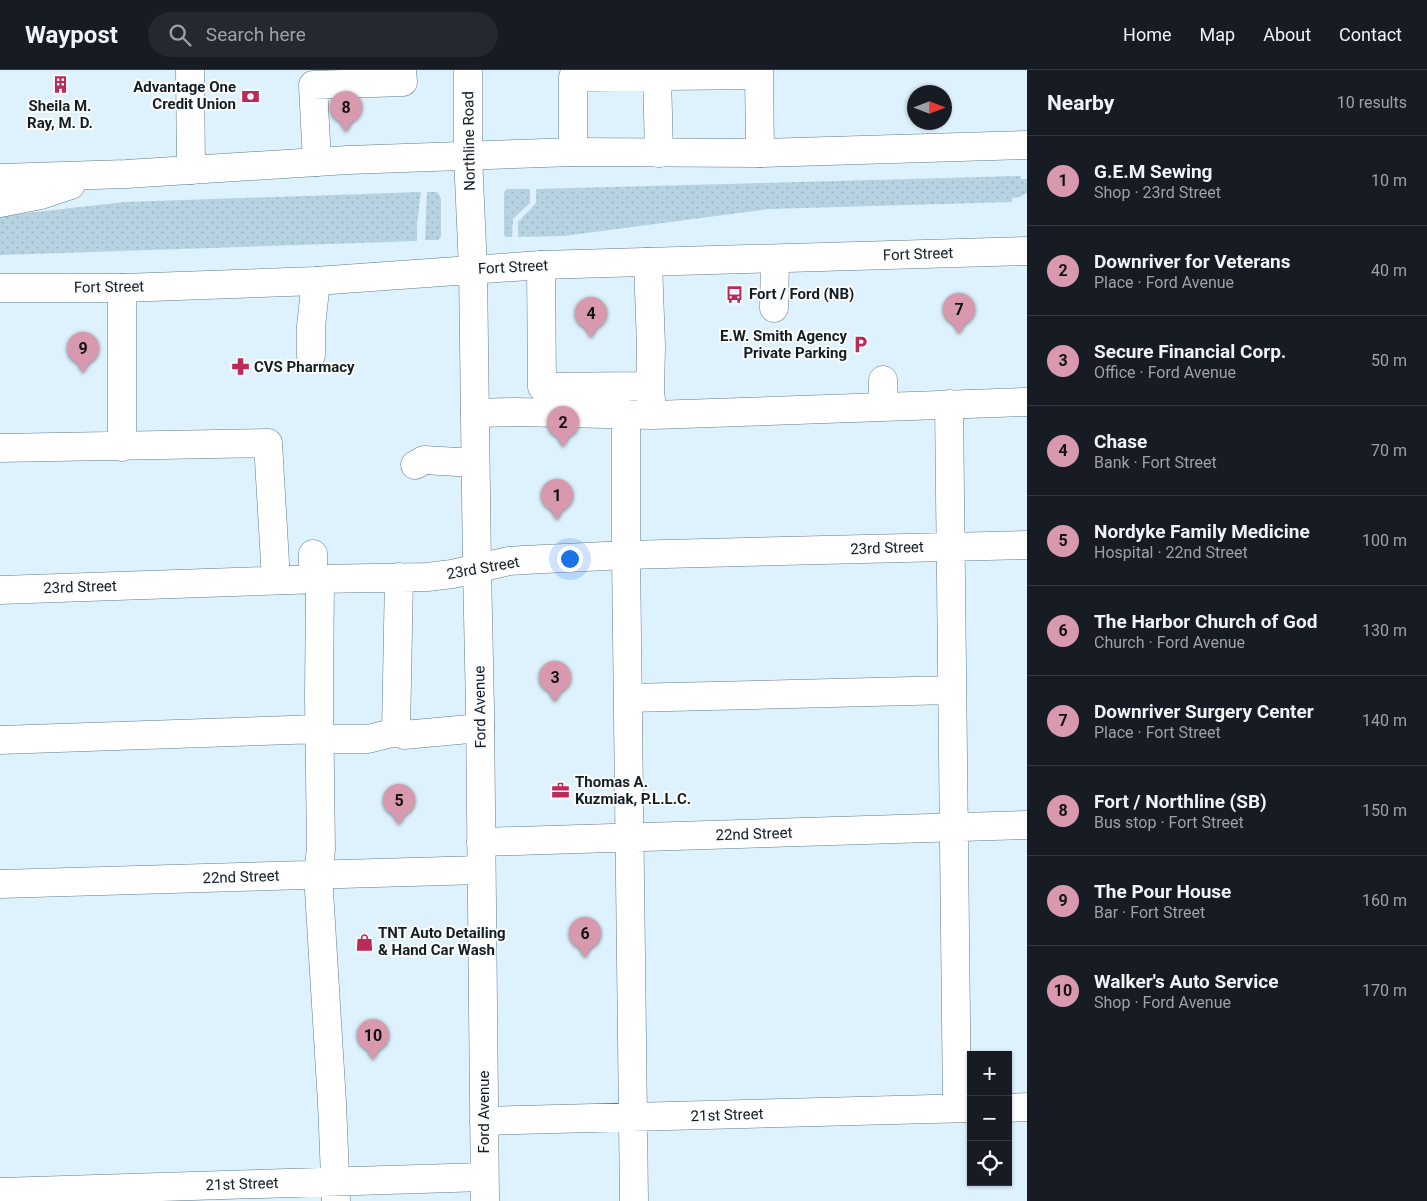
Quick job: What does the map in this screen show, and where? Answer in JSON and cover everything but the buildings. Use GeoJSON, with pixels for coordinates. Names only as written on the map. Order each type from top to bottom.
{"type":"FeatureCollection","features":[{"type":"Feature","properties":{"kind":"main road"},"geometry":{"type":"LineString","coordinates":[[190,70],[191,170]]}},
{"type":"Feature","properties":{"kind":"main road"},"geometry":{"type":"LineString","coordinates":[[317,162],[313,85],[403,82],[402,70]]}},
{"type":"Feature","properties":{"kind":"main road","name":"Northline Road"},"geometry":{"type":"LineString","coordinates":[[468,70],[468,156],[471,212]]}},
{"type":"Feature","properties":{"kind":"main road"},"geometry":{"type":"LineString","coordinates":[[573,152],[572,73],[657,76],[759,72],[760,154]]}},
{"type":"Feature","properties":{"kind":"main road"},"geometry":{"type":"LineString","coordinates":[[657,76],[659,153]]}},
{"type":"Feature","properties":{"kind":"main road"},"geometry":{"type":"LineString","coordinates":[[0,178],[98,175],[317,162],[573,152],[760,154],[1027,145]]}},
{"type":"Feature","properties":{"kind":"main road"},"geometry":{"type":"LineString","coordinates":[[0,203],[41,195],[98,175]]}},
{"type":"Feature","properties":{"kind":"main road","name":"Ford Avenue"},"geometry":{"type":"LineString","coordinates":[[471,212],[480,728],[484,1189]]}},
{"type":"Feature","properties":{"kind":"main road","name":"Fort Street"},"geometry":{"type":"LineString","coordinates":[[0,288],[122,288],[316,281],[541,265],[774,258],[1023,247]]}},
{"type":"Feature","properties":{"kind":"main road"},"geometry":{"type":"LineString","coordinates":[[774,258],[774,308]]}},
{"type":"Feature","properties":{"kind":"main road"},"geometry":{"type":"LineString","coordinates":[[648,262],[651,403]]}},
{"type":"Feature","properties":{"kind":"main road"},"geometry":{"type":"LineString","coordinates":[[475,406],[535,397],[542,387],[541,265]]}},
{"type":"Feature","properties":{"kind":"main road"},"geometry":{"type":"LineString","coordinates":[[311,355],[311,326],[316,281]]}},
{"type":"Feature","properties":{"kind":"main road"},"geometry":{"type":"LineString","coordinates":[[122,288],[122,447]]}},
{"type":"Feature","properties":{"kind":"main road"},"geometry":{"type":"LineString","coordinates":[[883,380],[883,407]]}},
{"type":"Feature","properties":{"kind":"main road"},"geometry":{"type":"LineString","coordinates":[[542,387],[640,386],[651,403]]}},
{"type":"Feature","properties":{"kind":"main road"},"geometry":{"type":"LineString","coordinates":[[475,406],[626,414],[651,403],[883,407],[1027,402]]}},
{"type":"Feature","properties":{"kind":"main road"},"geometry":{"type":"LineString","coordinates":[[949,404],[954,827],[964,1108]]}},
{"type":"Feature","properties":{"kind":"main road"},"geometry":{"type":"LineString","coordinates":[[626,414],[634,1201]]}},
{"type":"Feature","properties":{"kind":"main road"},"geometry":{"type":"LineString","coordinates":[[0,448],[268,443],[276,580]]}},
{"type":"Feature","properties":{"kind":"main road"},"geometry":{"type":"LineString","coordinates":[[415,465],[424,460],[475,463]]}},
{"type":"Feature","properties":{"kind":"main road","name":"23rd Street"},"geometry":{"type":"LineString","coordinates":[[0,590],[276,580],[316,571],[399,577],[452,574],[509,561],[1027,545]]}},
{"type":"Feature","properties":{"kind":"main road"},"geometry":{"type":"LineString","coordinates":[[316,571],[321,848],[318,874],[336,1191]]}},
{"type":"Feature","properties":{"kind":"main road"},"geometry":{"type":"LineString","coordinates":[[396,732],[399,577]]}},
{"type":"Feature","properties":{"kind":"main road"},"geometry":{"type":"LineString","coordinates":[[628,698],[952,690]]}},
{"type":"Feature","properties":{"kind":"main road"},"geometry":{"type":"LineString","coordinates":[[0,740],[320,734],[368,739],[396,732],[404,735],[480,728]]}},
{"type":"Feature","properties":{"kind":"main road","name":"22nd Street"},"geometry":{"type":"LineString","coordinates":[[481,842],[630,839],[1027,825]]}},
{"type":"Feature","properties":{"kind":"main road","name":"22nd Street"},"geometry":{"type":"LineString","coordinates":[[0,884],[481,870]]}},
{"type":"Feature","properties":{"kind":"main road"},"geometry":{"type":"LineString","coordinates":[[1012,1108],[1027,1107]]}},
{"type":"Feature","properties":{"kind":"main road","name":"21st Street"},"geometry":{"type":"LineString","coordinates":[[484,1121],[964,1108]]}},
{"type":"Feature","properties":{"kind":"main road","name":"21st Street"},"geometry":{"type":"LineString","coordinates":[[0,1192],[484,1189]]}},
{"type":"Feature","properties":{"kind":"shaded area"},"geometry":{"type":"Polygon","coordinates":[[[1021,176],[1021,179],[1027,179],[1027,193],[1020,197],[1012,198],[1012,202],[769,209],[564,236],[518,237],[518,222],[536,203],[536,189],[1021,176]]]}},
{"type":"Feature","properties":{"kind":"shaded area"},"geometry":{"type":"Polygon","coordinates":[[[507,189],[530,189],[530,203],[513,219],[512,237],[504,235],[504,192],[507,189]]]}},
{"type":"Feature","properties":{"kind":"shaded area"},"geometry":{"type":"Polygon","coordinates":[[[421,192],[417,241],[0,255],[0,216],[125,202],[421,192]]]}},
{"type":"Feature","properties":{"kind":"shaded area"},"geometry":{"type":"Polygon","coordinates":[[[427,192],[437,192],[441,198],[441,236],[439,240],[425,240],[427,192]]]}},
{"type":"Feature","properties":{"kind":"place","name":"Sheila M. Ray, M. D."},"geometry":{"type":"Point","coordinates":[60,85]}},
{"type":"Feature","properties":{"kind":"place","name":"Advantage One Credit Union"},"geometry":{"type":"Point","coordinates":[250,96]}},
{"type":"Feature","properties":{"kind":"place","name":"Fort / Northline (SB)"},"geometry":{"type":"Point","coordinates":[346,132]}},
{"type":"Feature","properties":{"kind":"place","name":"Fort / Ford (NB)"},"geometry":{"type":"Point","coordinates":[735,294]}},
{"type":"Feature","properties":{"kind":"place","name":"Downriver Surgery Center"},"geometry":{"type":"Point","coordinates":[959,334]}},
{"type":"Feature","properties":{"kind":"place","name":"Chase"},"geometry":{"type":"Point","coordinates":[591,338]}},
{"type":"Feature","properties":{"kind":"place","name":"E.W. Smith Agency Private Parking"},"geometry":{"type":"Point","coordinates":[861,345]}},
{"type":"Feature","properties":{"kind":"place","name":"CVS Pharmacy"},"geometry":{"type":"Point","coordinates":[240,367]}},
{"type":"Feature","properties":{"kind":"place","name":"The Pour House"},"geometry":{"type":"Point","coordinates":[83,373]}},
{"type":"Feature","properties":{"kind":"place","name":"Downriver for Veterans"},"geometry":{"type":"Point","coordinates":[563,447]}},
{"type":"Feature","properties":{"kind":"place","name":"G.E.M Sewing"},"geometry":{"type":"Point","coordinates":[557,520]}},
{"type":"Feature","properties":{"kind":"place","name":"Secure Financial Corp."},"geometry":{"type":"Point","coordinates":[555,702]}},
{"type":"Feature","properties":{"kind":"place","name":"Thomas A. Kuzmiak, P.L.L.C."},"geometry":{"type":"Point","coordinates":[561,791]}},
{"type":"Feature","properties":{"kind":"place","name":"Nordyke Family Medicine"},"geometry":{"type":"Point","coordinates":[399,825]}},
{"type":"Feature","properties":{"kind":"place","name":"TNT Auto Detailing & Hand Car Wash"},"geometry":{"type":"Point","coordinates":[364,942]}},
{"type":"Feature","properties":{"kind":"place","name":"The Harbor Church of God"},"geometry":{"type":"Point","coordinates":[585,958]}},
{"type":"Feature","properties":{"kind":"place","name":"Walker's Auto Service"},"geometry":{"type":"Point","coordinates":[373,1060]}}]}
